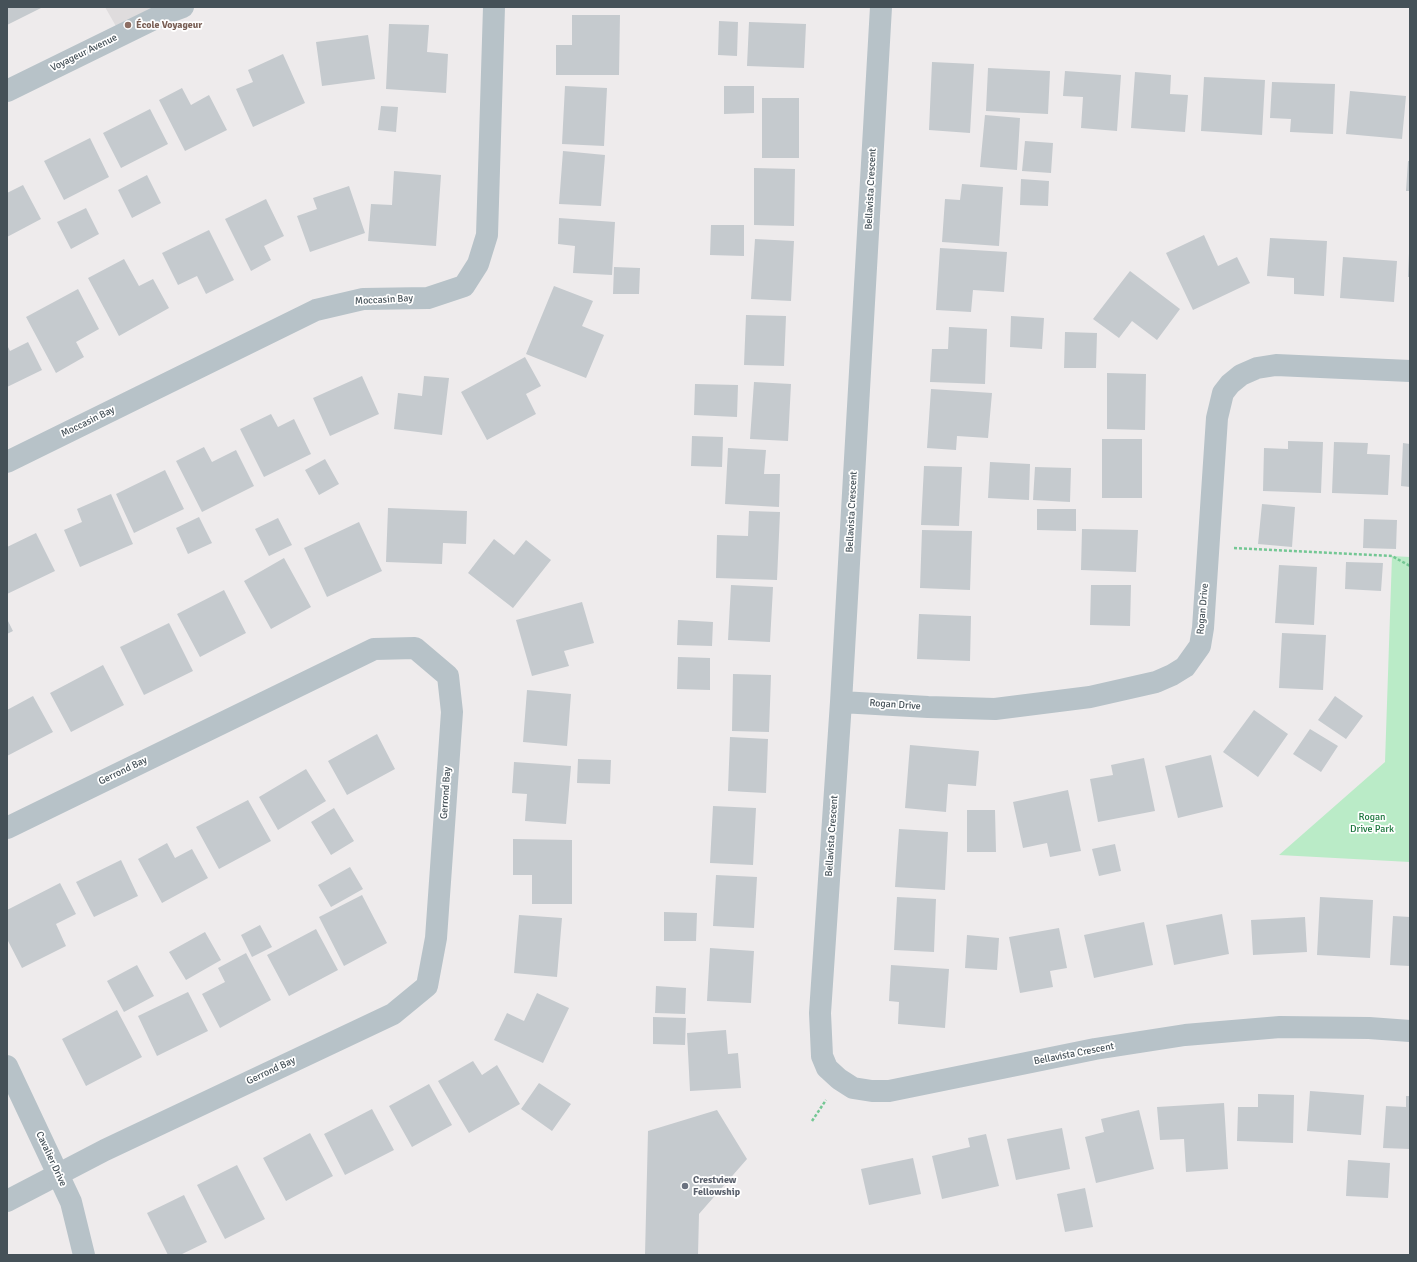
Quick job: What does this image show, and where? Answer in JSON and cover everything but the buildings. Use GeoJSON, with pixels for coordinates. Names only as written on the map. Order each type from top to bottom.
{"type":"FeatureCollection","features":[{"type":"Feature","properties":{"kind":"street","name":"Voyageur Avenue"},"geometry":{"type":"LineString","coordinates":[[7,91],[164,14],[184,7]]}},
{"type":"Feature","properties":{"kind":"street","name":"Moccasin Bay"},"geometry":{"type":"LineString","coordinates":[[7,462],[316,310],[363,299],[428,298],[464,286],[478,264],[487,235],[494,7]]}},
{"type":"Feature","properties":{"kind":"street","name":"Bellavista Crescent"},"geometry":{"type":"LineString","coordinates":[[881,7],[842,702],[820,1013],[822,1056],[827,1068],[839,1079],[853,1088],[872,1091],[889,1091],[1095,1050],[1185,1034],[1280,1027],[1369,1028],[1410,1031]]}},
{"type":"Feature","properties":{"kind":"street","name":"Rogan Drive"},"geometry":{"type":"LineString","coordinates":[[842,702],[995,709],[1090,697],[1156,682],[1172,676],[1185,667],[1200,646],[1203,628],[1216,418],[1224,393],[1230,384],[1241,375],[1257,368],[1276,365],[1410,371]]}},
{"type":"Feature","properties":{"kind":"street","name":"Gerrond Bay"},"geometry":{"type":"LineString","coordinates":[[7,828],[374,649],[415,648],[448,676],[452,712],[436,938],[427,986],[393,1014],[57,1174],[7,1201]]}},
{"type":"Feature","properties":{"kind":"street","name":"Cavalier Drive"},"geometry":{"type":"LineString","coordinates":[[7,1066],[71,1202],[84,1255]]}},
{"type":"Feature","properties":{"kind":"path"},"geometry":{"type":"LineString","coordinates":[[1208,547],[1392,556],[1410,566]]}},
{"type":"Feature","properties":{"kind":"shaded area","name":"École Voyageur"},"geometry":{"type":"Polygon","coordinates":[[[105,7],[183,7],[121,35],[105,7]]]}},
{"type":"Feature","properties":{"kind":"green space","name":"Rogan Drive Park"},"geometry":{"type":"Polygon","coordinates":[[[1392,556],[1410,557],[1410,862],[1279,855],[1385,762],[1392,556]]]}},
{"type":"Feature","properties":{"kind":"place","name":"École Voyageur"},"geometry":{"type":"Point","coordinates":[128,25]}},
{"type":"Feature","properties":{"kind":"place","name":"Crestview Fellowship"},"geometry":{"type":"Point","coordinates":[685,1186]}}]}
